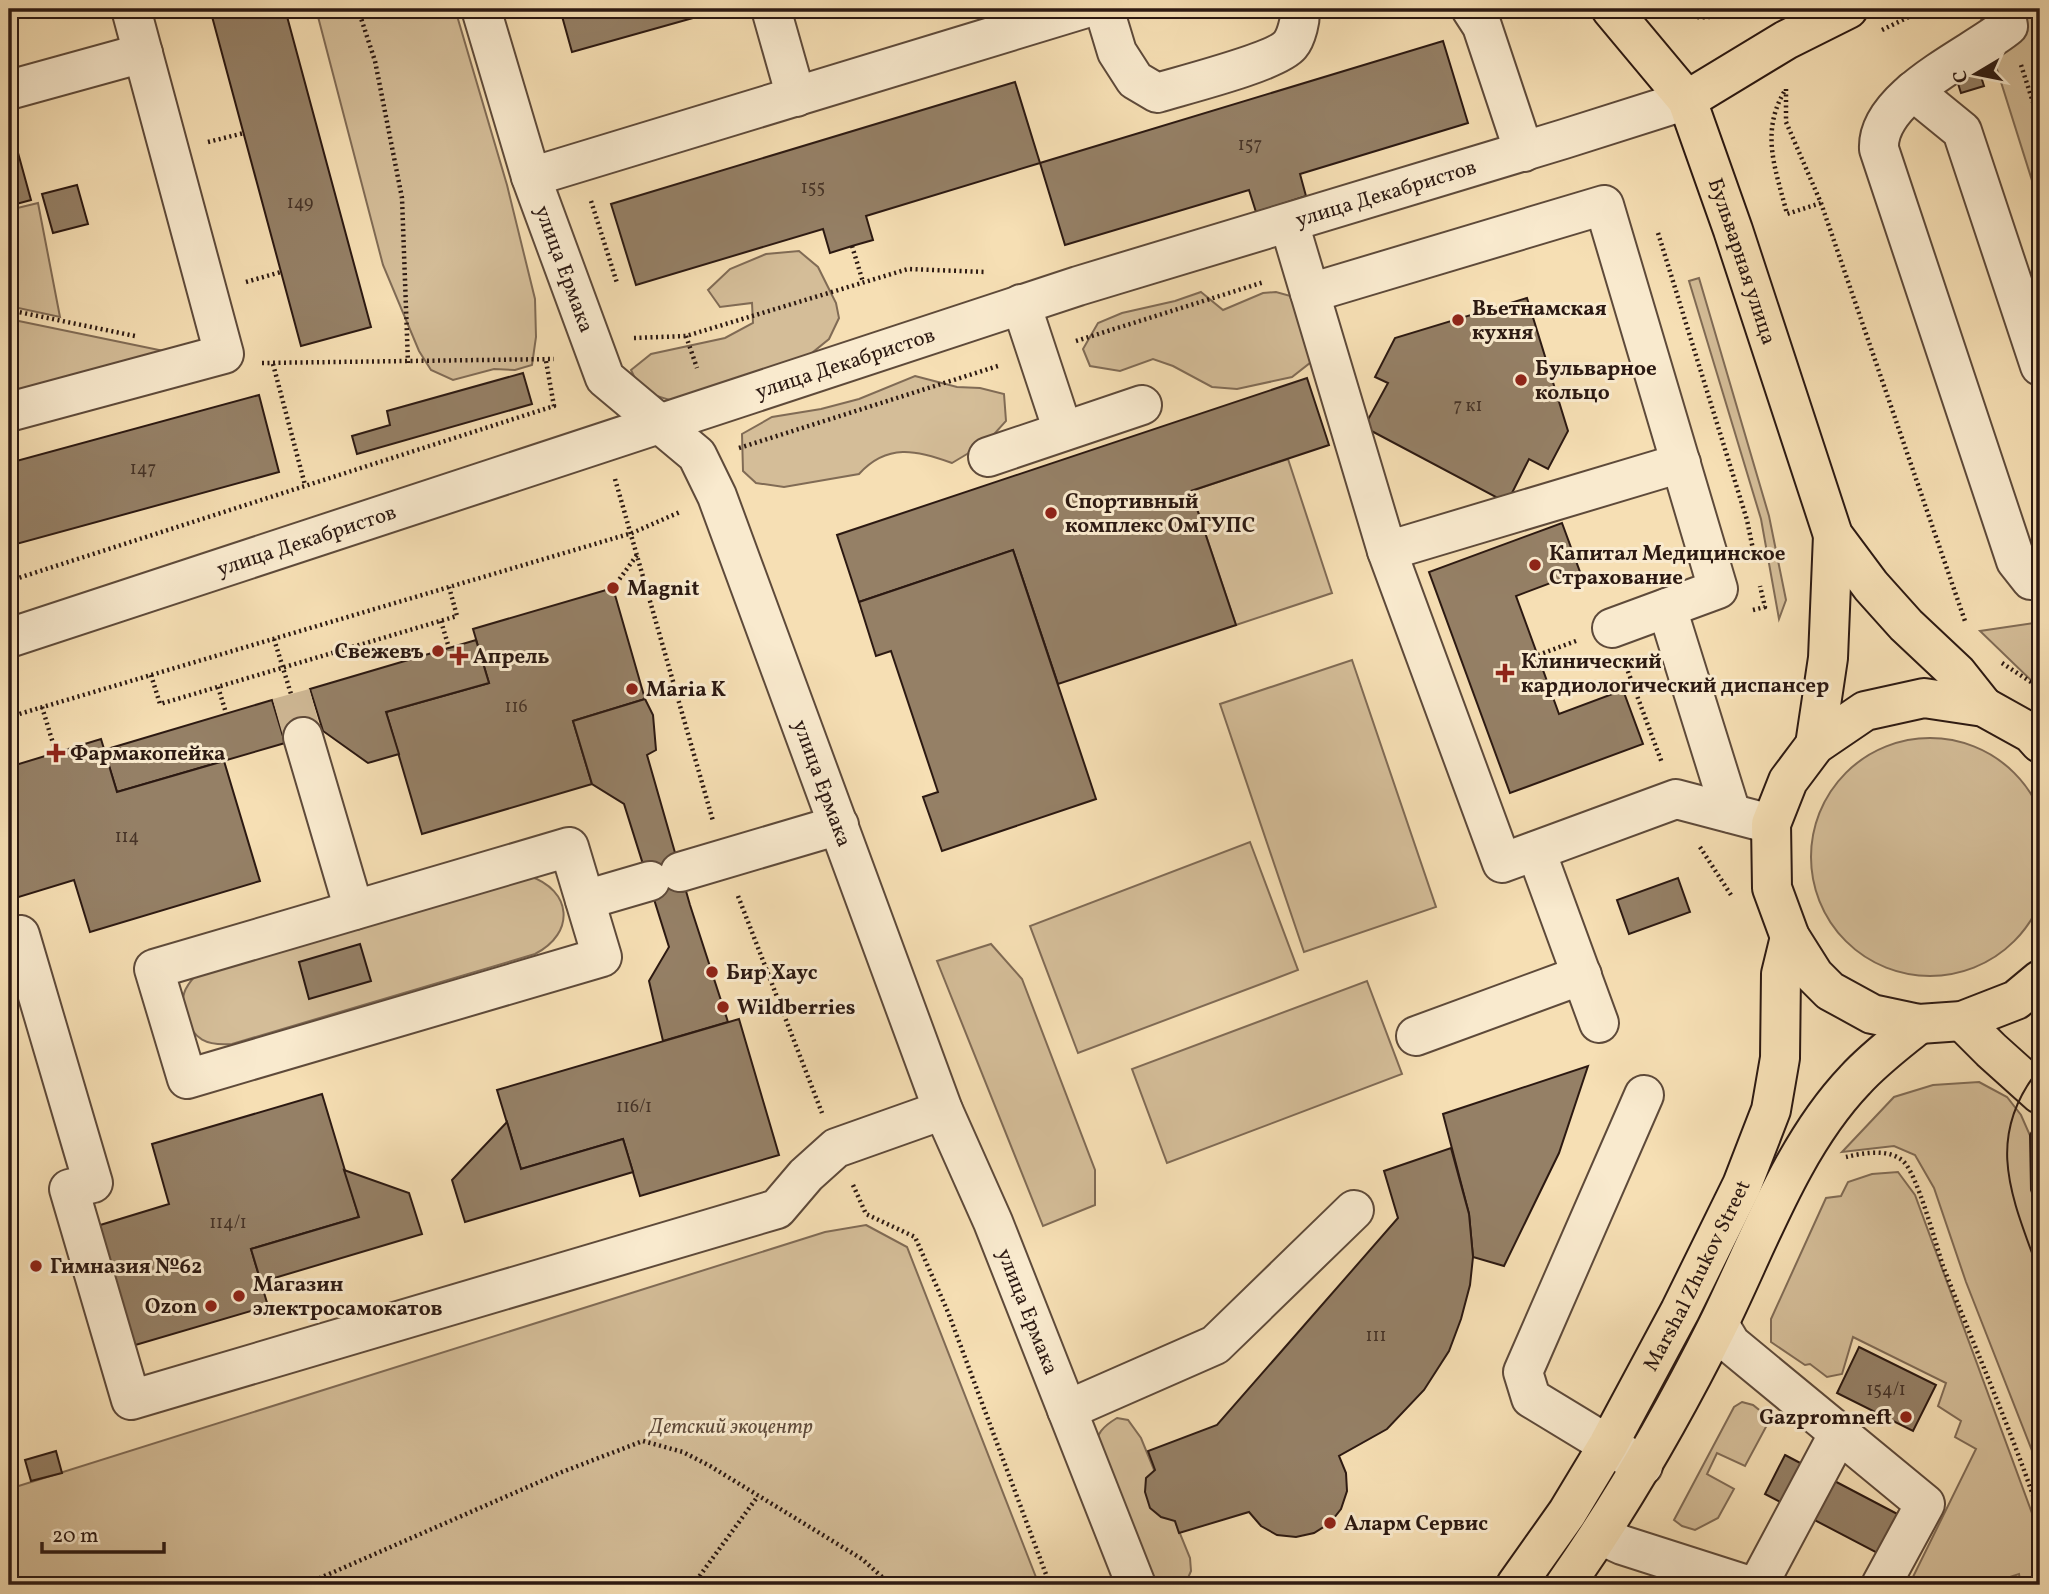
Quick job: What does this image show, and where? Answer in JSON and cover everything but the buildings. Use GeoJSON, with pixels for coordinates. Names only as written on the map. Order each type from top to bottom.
{"type":"FeatureCollection","features":[{"type":"Feature","properties":{"kind":"main road","name":"Бульварная улица"},"geometry":{"type":"LineString","coordinates":[[1612,9],[1687,100],[1733,230],[1833,535],[1871,586],[1906,625],[1956,673],[1984,707]]}},
{"type":"Feature","properties":{"kind":"main road"},"geometry":{"type":"LineString","coordinates":[[1687,100],[1786,40],[1849,9]]}},
{"type":"Feature","properties":{"kind":"main road","name":"Бульварная улица"},"geometry":{"type":"LineString","coordinates":[[1815,745],[1828,658],[1833,535]]}},
{"type":"Feature","properties":{"kind":"main road"},"geometry":{"type":"LineString","coordinates":[[2040,743],[2031,733],[1984,707],[1924,698],[1865,711],[1815,745],[1788,781],[1771,824],[1772,888],[1790,936],[1814,975],[1830,991],[1872,1014],[1919,1024],[1962,1021],[2016,1000],[2040,980]]}},
{"type":"Feature","properties":{"kind":"main road","name":"Marshal Zhukov Street"},"geometry":{"type":"LineString","coordinates":[[1516,1585],[1567,1513],[1608,1445],[1680,1311],[1737,1196],[1770,1110],[1780,1058],[1781,974],[1790,936]]}},
{"type":"Feature","properties":{"kind":"main road"},"geometry":{"type":"LineString","coordinates":[[1962,1021],[2040,1094]]}},
{"type":"Feature","properties":{"kind":"main road","name":"Marshal Zhukov Street"},"geometry":{"type":"LineString","coordinates":[[1565,1585],[1643,1466],[1718,1324],[1783,1189],[1819,1125],[1853,1081],[1919,1024]]}},
{"type":"Feature","properties":{"kind":"street"},"geometry":{"type":"LineString","coordinates":[[9,412],[225,354],[131,9]]}},
{"type":"Feature","properties":{"kind":"street","name":"улица Ермака"},"geometry":{"type":"LineString","coordinates":[[481,9],[531,177],[605,378],[697,455],[717,496],[943,1111],[993,1222],[1136,1585]]}},
{"type":"Feature","properties":{"kind":"street"},"geometry":{"type":"LineString","coordinates":[[771,9],[796,97]]}},
{"type":"Feature","properties":{"kind":"street"},"geometry":{"type":"LineString","coordinates":[[531,177],[1083,9]]}},
{"type":"Feature","properties":{"kind":"street"},"geometry":{"type":"LineString","coordinates":[[1104,9],[1117,52],[1135,80],[1157,93],[1267,59],[1291,45],[1301,15],[1299,9]]}},
{"type":"Feature","properties":{"kind":"street"},"geometry":{"type":"LineString","coordinates":[[1471,9],[1482,26],[1524,152]]}},
{"type":"Feature","properties":{"kind":"street"},"geometry":{"type":"LineString","coordinates":[[2006,18],[1988,42],[1948,64],[1913,91],[1897,107],[1878,138],[1879,149],[2015,561],[2031,580],[2040,579]]}},
{"type":"Feature","properties":{"kind":"street"},"geometry":{"type":"LineString","coordinates":[[9,90],[143,53]]}},
{"type":"Feature","properties":{"kind":"street"},"geometry":{"type":"LineString","coordinates":[[1913,91],[1962,131],[2040,366]]}},
{"type":"Feature","properties":{"kind":"street","name":"улица Декабристов"},"geometry":{"type":"LineString","coordinates":[[9,638],[1021,304],[1687,100]]}},
{"type":"Feature","properties":{"kind":"street"},"geometry":{"type":"LineString","coordinates":[[1310,293],[1604,205],[1718,589],[1612,628]]}},
{"type":"Feature","properties":{"kind":"street"},"geometry":{"type":"LineString","coordinates":[[1289,223],[1387,551],[1502,863],[1676,799],[1771,824]]}},
{"type":"Feature","properties":{"kind":"street"},"geometry":{"type":"LineString","coordinates":[[1021,304],[1063,432]]}},
{"type":"Feature","properties":{"kind":"street"},"geometry":{"type":"LineString","coordinates":[[988,457],[1142,405]]}},
{"type":"Feature","properties":{"kind":"street"},"geometry":{"type":"LineString","coordinates":[[1387,551],[1681,463]]}},
{"type":"Feature","properties":{"kind":"street"},"geometry":{"type":"LineString","coordinates":[[1667,608],[1731,813]]}},
{"type":"Feature","properties":{"kind":"street"},"geometry":{"type":"LineString","coordinates":[[303,737],[354,910]]}},
{"type":"Feature","properties":{"kind":"street"},"geometry":{"type":"LineString","coordinates":[[584,900],[839,825]]}},
{"type":"Feature","properties":{"kind":"street"},"geometry":{"type":"LineString","coordinates":[[569,847],[601,957],[187,1079],[154,969],[354,910],[569,847]]}},
{"type":"Feature","properties":{"kind":"street"},"geometry":{"type":"LineString","coordinates":[[1536,851],[1599,1023]]}},
{"type":"Feature","properties":{"kind":"street"},"geometry":{"type":"LineString","coordinates":[[20,935],[93,1182],[69,1189],[131,1400],[776,1209],[806,1175],[836,1149],[943,1111]]}},
{"type":"Feature","properties":{"kind":"street"},"geometry":{"type":"LineString","coordinates":[[1416,1036],[1582,975]]}},
{"type":"Feature","properties":{"kind":"street"},"geometry":{"type":"LineString","coordinates":[[1643,1466],[1531,1398],[1523,1372],[1644,1095]]}},
{"type":"Feature","properties":{"kind":"street"},"geometry":{"type":"LineString","coordinates":[[1067,1410],[1215,1345],[1354,1210]]}},
{"type":"Feature","properties":{"kind":"street"},"geometry":{"type":"LineString","coordinates":[[1718,1324],[1731,1344],[1925,1504],[1881,1585]]}},
{"type":"Feature","properties":{"kind":"street"},"geometry":{"type":"LineString","coordinates":[[1758,1585],[1839,1433]]}},
{"type":"Feature","properties":{"kind":"street"},"geometry":{"type":"LineString","coordinates":[[1600,1535],[1622,1545],[1747,1585]]}},
{"type":"Feature","properties":{"kind":"path"},"geometry":{"type":"LineString","coordinates":[[358,9],[374,61],[402,198],[408,363]]}},
{"type":"Feature","properties":{"kind":"path"},"geometry":{"type":"LineString","coordinates":[[1671,9],[1689,18],[1713,17],[1739,9]]}},
{"type":"Feature","properties":{"kind":"path"},"geometry":{"type":"LineString","coordinates":[[1881,31],[1925,9]]}},
{"type":"Feature","properties":{"kind":"path"},"geometry":{"type":"LineString","coordinates":[[2006,18],[2040,124]]}},
{"type":"Feature","properties":{"kind":"path"},"geometry":{"type":"LineString","coordinates":[[1794,80],[1774,109],[1770,134],[1774,163],[1787,214],[1821,203]]}},
{"type":"Feature","properties":{"kind":"path"},"geometry":{"type":"LineString","coordinates":[[1786,89],[1786,122],[1821,203],[1969,631]]}},
{"type":"Feature","properties":{"kind":"path"},"geometry":{"type":"LineString","coordinates":[[214,141],[244,133]]}},
{"type":"Feature","properties":{"kind":"path"},"geometry":{"type":"LineString","coordinates":[[580,163],[618,288]]}},
{"type":"Feature","properties":{"kind":"path"},"geometry":{"type":"LineString","coordinates":[[852,246],[863,282]]}},
{"type":"Feature","properties":{"kind":"path"},"geometry":{"type":"LineString","coordinates":[[699,375],[686,336],[908,269],[995,272]]}},
{"type":"Feature","properties":{"kind":"path"},"geometry":{"type":"LineString","coordinates":[[252,281],[281,272]]}},
{"type":"Feature","properties":{"kind":"path"},"geometry":{"type":"LineString","coordinates":[[9,310],[144,337]]}},
{"type":"Feature","properties":{"kind":"path"},"geometry":{"type":"LineString","coordinates":[[9,580],[554,406],[546,361],[273,364],[241,362],[225,354]]}},
{"type":"Feature","properties":{"kind":"path"},"geometry":{"type":"LineString","coordinates":[[273,364],[305,485]]}},
{"type":"Feature","properties":{"kind":"path"},"geometry":{"type":"LineString","coordinates":[[604,442],[724,859],[836,1149],[866,1214],[915,1237],[948,1311],[1050,1585]]}},
{"type":"Feature","properties":{"kind":"path"},"geometry":{"type":"LineString","coordinates":[[9,717],[632,533],[684,510]]}},
{"type":"Feature","properties":{"kind":"path"},"geometry":{"type":"LineString","coordinates":[[613,588],[638,555]]}},
{"type":"Feature","properties":{"kind":"path"},"geometry":{"type":"LineString","coordinates":[[151,675],[160,704],[283,668],[457,616],[449,587]]}},
{"type":"Feature","properties":{"kind":"path"},"geometry":{"type":"LineString","coordinates":[[441,621],[449,648]]}},
{"type":"Feature","properties":{"kind":"path"},"geometry":{"type":"LineString","coordinates":[[1612,628],[1683,819],[1737,905]]}},
{"type":"Feature","properties":{"kind":"path"},"geometry":{"type":"LineString","coordinates":[[274,639],[291,694]]}},
{"type":"Feature","properties":{"kind":"path"},"geometry":{"type":"LineString","coordinates":[[1538,655],[1565,645]]}},
{"type":"Feature","properties":{"kind":"path"},"geometry":{"type":"LineString","coordinates":[[1997,659],[2040,688]]}},
{"type":"Feature","properties":{"kind":"path"},"geometry":{"type":"LineString","coordinates":[[218,687],[226,713]]}},
{"type":"Feature","properties":{"kind":"path"},"geometry":{"type":"LineString","coordinates":[[42,707],[56,752]]}},
{"type":"Feature","properties":{"kind":"path"},"geometry":{"type":"LineString","coordinates":[[1844,1157],[1866,1153],[1890,1154],[1904,1162],[1913,1179],[2040,1516]]}},
{"type":"Feature","properties":{"kind":"path"},"geometry":{"type":"LineString","coordinates":[[9,1329],[16,1354],[9,1356]]}},
{"type":"Feature","properties":{"kind":"path"},"geometry":{"type":"LineString","coordinates":[[304,1585],[562,1472],[643,1441],[683,1451],[862,1559],[891,1585]]}},
{"type":"Feature","properties":{"kind":"path"},"geometry":{"type":"LineString","coordinates":[[693,1585],[758,1496]]}},
{"type":"Feature","properties":{"kind":"green space"},"geometry":{"type":"Polygon","coordinates":[[[316,9],[455,9],[507,185],[535,299],[536,337],[532,365],[515,370],[494,369],[453,380],[431,370],[419,351],[383,265],[316,9]]]}},
{"type":"Feature","properties":{"kind":"green space"},"geometry":{"type":"Polygon","coordinates":[[[1978,9],[2040,9],[2040,206],[1978,9]]]}},
{"type":"Feature","properties":{"kind":"green space"},"geometry":{"type":"Polygon","coordinates":[[[38,203],[60,317],[9,306],[9,210],[38,203]]]}},
{"type":"Feature","properties":{"kind":"green space"},"geometry":{"type":"Polygon","coordinates":[[[799,251],[818,267],[836,303],[839,318],[829,339],[797,365],[679,403],[641,391],[631,370],[651,354],[725,338],[753,323],[752,303],[720,307],[708,290],[730,269],[766,254],[799,251]]]}},
{"type":"Feature","properties":{"kind":"green space"},"geometry":{"type":"Polygon","coordinates":[[[1699,278],[1769,516],[1786,600],[1779,619],[1761,519],[1689,281],[1699,278]]]}},
{"type":"Feature","properties":{"kind":"green space"},"geometry":{"type":"Polygon","coordinates":[[[1201,292],[1223,310],[1263,293],[1276,292],[1305,300],[1320,355],[1292,377],[1237,389],[1212,387],[1173,366],[1153,359],[1120,371],[1090,366],[1083,349],[1098,323],[1122,313],[1201,292]]]}},
{"type":"Feature","properties":{"kind":"green space"},"geometry":{"type":"Polygon","coordinates":[[[9,319],[188,356],[9,404],[9,319]]]}},
{"type":"Feature","properties":{"kind":"green space"},"geometry":{"type":"Polygon","coordinates":[[[915,376],[957,387],[980,388],[1004,394],[1006,421],[987,442],[952,463],[915,453],[892,453],[880,457],[859,474],[784,487],[756,483],[743,471],[742,434],[772,417],[859,399],[915,376]]]}},
{"type":"Feature","properties":{"kind":"green space"},"geometry":{"type":"Polygon","coordinates":[[[1288,459],[1332,593],[1236,625],[1191,491],[1288,459]]]}},
{"type":"Feature","properties":{"kind":"green space"},"geometry":{"type":"Polygon","coordinates":[[[2040,622],[2040,689],[1980,631],[2040,622]]]}},
{"type":"Feature","properties":{"kind":"green space"},"geometry":{"type":"Polygon","coordinates":[[[1352,660],[1436,907],[1304,952],[1220,704],[1352,660]]]}},
{"type":"Feature","properties":{"kind":"green space"},"geometry":{"type":"Polygon","coordinates":[[[1918,738],[1942,738],[1965,743],[1986,752],[2006,765],[2022,781],[2044,822],[2049,857],[2047,880],[2040,903],[2022,933],[2006,949],[1965,971],[1942,976],[1918,976],[1895,971],[1874,962],[1854,949],[1838,933],[1816,892],[1811,869],[1811,845],[1816,822],[1825,801],[1838,781],[1854,765],[1895,743],[1918,738]]]}},
{"type":"Feature","properties":{"kind":"green space"},"geometry":{"type":"Polygon","coordinates":[[[1250,842],[1298,970],[1078,1053],[1030,926],[1250,842]]]}},
{"type":"Feature","properties":{"kind":"green space"},"geometry":{"type":"Polygon","coordinates":[[[529,876],[554,891],[564,912],[557,935],[535,954],[232,1044],[215,1044],[202,1040],[188,1024],[183,998],[196,975],[529,876]]]}},
{"type":"Feature","properties":{"kind":"green space"},"geometry":{"type":"Polygon","coordinates":[[[991,944],[1022,979],[1095,1170],[1095,1205],[1043,1226],[937,961],[991,944]]]}},
{"type":"Feature","properties":{"kind":"green space"},"geometry":{"type":"Polygon","coordinates":[[[1367,981],[1402,1074],[1167,1163],[1132,1069],[1367,981]]]}},
{"type":"Feature","properties":{"kind":"green space"},"geometry":{"type":"Polygon","coordinates":[[[1979,1082],[2007,1097],[2021,1115],[2040,1158],[2040,1471],[1966,1282],[1934,1188],[1915,1155],[1894,1146],[1842,1152],[1894,1097],[1933,1085],[1979,1082]]]}},
{"type":"Feature","properties":{"kind":"green space"},"geometry":{"type":"Polygon","coordinates":[[[1898,1172],[1915,1195],[2040,1535],[2040,1585],[2021,1585],[2019,1574],[1985,1585],[1909,1585],[1976,1449],[1955,1437],[1961,1421],[1938,1406],[1946,1383],[1853,1337],[1842,1374],[1827,1377],[1771,1342],[1771,1319],[1826,1198],[1841,1196],[1848,1182],[1872,1174],[1898,1172]]]}},
{"type":"Feature","properties":{"kind":"green space","name":"Детский экоцентр"},"geometry":{"type":"Polygon","coordinates":[[[866,1225],[907,1247],[1039,1585],[9,1585],[9,1489],[825,1232],[866,1225]]]}},
{"type":"Feature","properties":{"kind":"green space"},"geometry":{"type":"Polygon","coordinates":[[[1742,1402],[1753,1405],[1768,1417],[1767,1425],[1745,1466],[1717,1453],[1707,1474],[1734,1489],[1718,1518],[1695,1530],[1682,1526],[1674,1520],[1734,1407],[1742,1402]]]}},
{"type":"Feature","properties":{"kind":"green space"},"geometry":{"type":"Polygon","coordinates":[[[1117,1418],[1128,1420],[1141,1438],[1190,1558],[1191,1571],[1185,1585],[1151,1585],[1095,1449],[1101,1431],[1117,1418]]]}},
{"type":"Feature","properties":{"kind":"tunnel"},"geometry":{"type":"LineString","coordinates":[[291,694],[303,737]]}},
{"type":"Feature","properties":{"kind":"tram line"},"geometry":{"type":"LineString","coordinates":[[2040,1068],[2022,1094],[2012,1120],[2007,1145],[2013,1195],[2040,1275]]}},
{"type":"Feature","properties":{"kind":"tram line"},"geometry":{"type":"LineString","coordinates":[[2040,1118],[2030,1135],[2031,1190],[2040,1215]]}},
{"type":"Feature","properties":{"kind":"place","name":"Вьетнамская кухня"},"geometry":{"type":"Point","coordinates":[1458,320]}},
{"type":"Feature","properties":{"kind":"place","name":"Бульварное кольцо"},"geometry":{"type":"Point","coordinates":[1521,380]}},
{"type":"Feature","properties":{"kind":"place","name":"Спортивный комплекс ОмГУПС"},"geometry":{"type":"Point","coordinates":[1051,513]}},
{"type":"Feature","properties":{"kind":"place","name":"Капитал Медицинское Страхование"},"geometry":{"type":"Point","coordinates":[1535,565]}},
{"type":"Feature","properties":{"kind":"place","name":"Magnit"},"geometry":{"type":"Point","coordinates":[613,588]}},
{"type":"Feature","properties":{"kind":"place","name":"Свежевъ"},"geometry":{"type":"Point","coordinates":[438,651]}},
{"type":"Feature","properties":{"kind":"place","name":"Апрель"},"geometry":{"type":"Point","coordinates":[459,656]}},
{"type":"Feature","properties":{"kind":"place","name":"Клинический кардиологический диспансер"},"geometry":{"type":"Point","coordinates":[1505,673]}},
{"type":"Feature","properties":{"kind":"place","name":"Maria K"},"geometry":{"type":"Point","coordinates":[632,689]}},
{"type":"Feature","properties":{"kind":"place","name":"Фармакопейка"},"geometry":{"type":"Point","coordinates":[56,753]}},
{"type":"Feature","properties":{"kind":"place","name":"Бир Хаус"},"geometry":{"type":"Point","coordinates":[712,972]}},
{"type":"Feature","properties":{"kind":"place","name":"Wildberries"},"geometry":{"type":"Point","coordinates":[723,1007]}},
{"type":"Feature","properties":{"kind":"place","name":"Гимназия №62"},"geometry":{"type":"Point","coordinates":[36,1266]}},
{"type":"Feature","properties":{"kind":"place","name":"Магазин электросамокатов"},"geometry":{"type":"Point","coordinates":[239,1296]}},
{"type":"Feature","properties":{"kind":"place","name":"Ozon"},"geometry":{"type":"Point","coordinates":[211,1306]}},
{"type":"Feature","properties":{"kind":"place","name":"Gazpromneft"},"geometry":{"type":"Point","coordinates":[1906,1417]}},
{"type":"Feature","properties":{"kind":"place","name":"Аларм Сервис"},"geometry":{"type":"Point","coordinates":[1330,1523]}}]}
